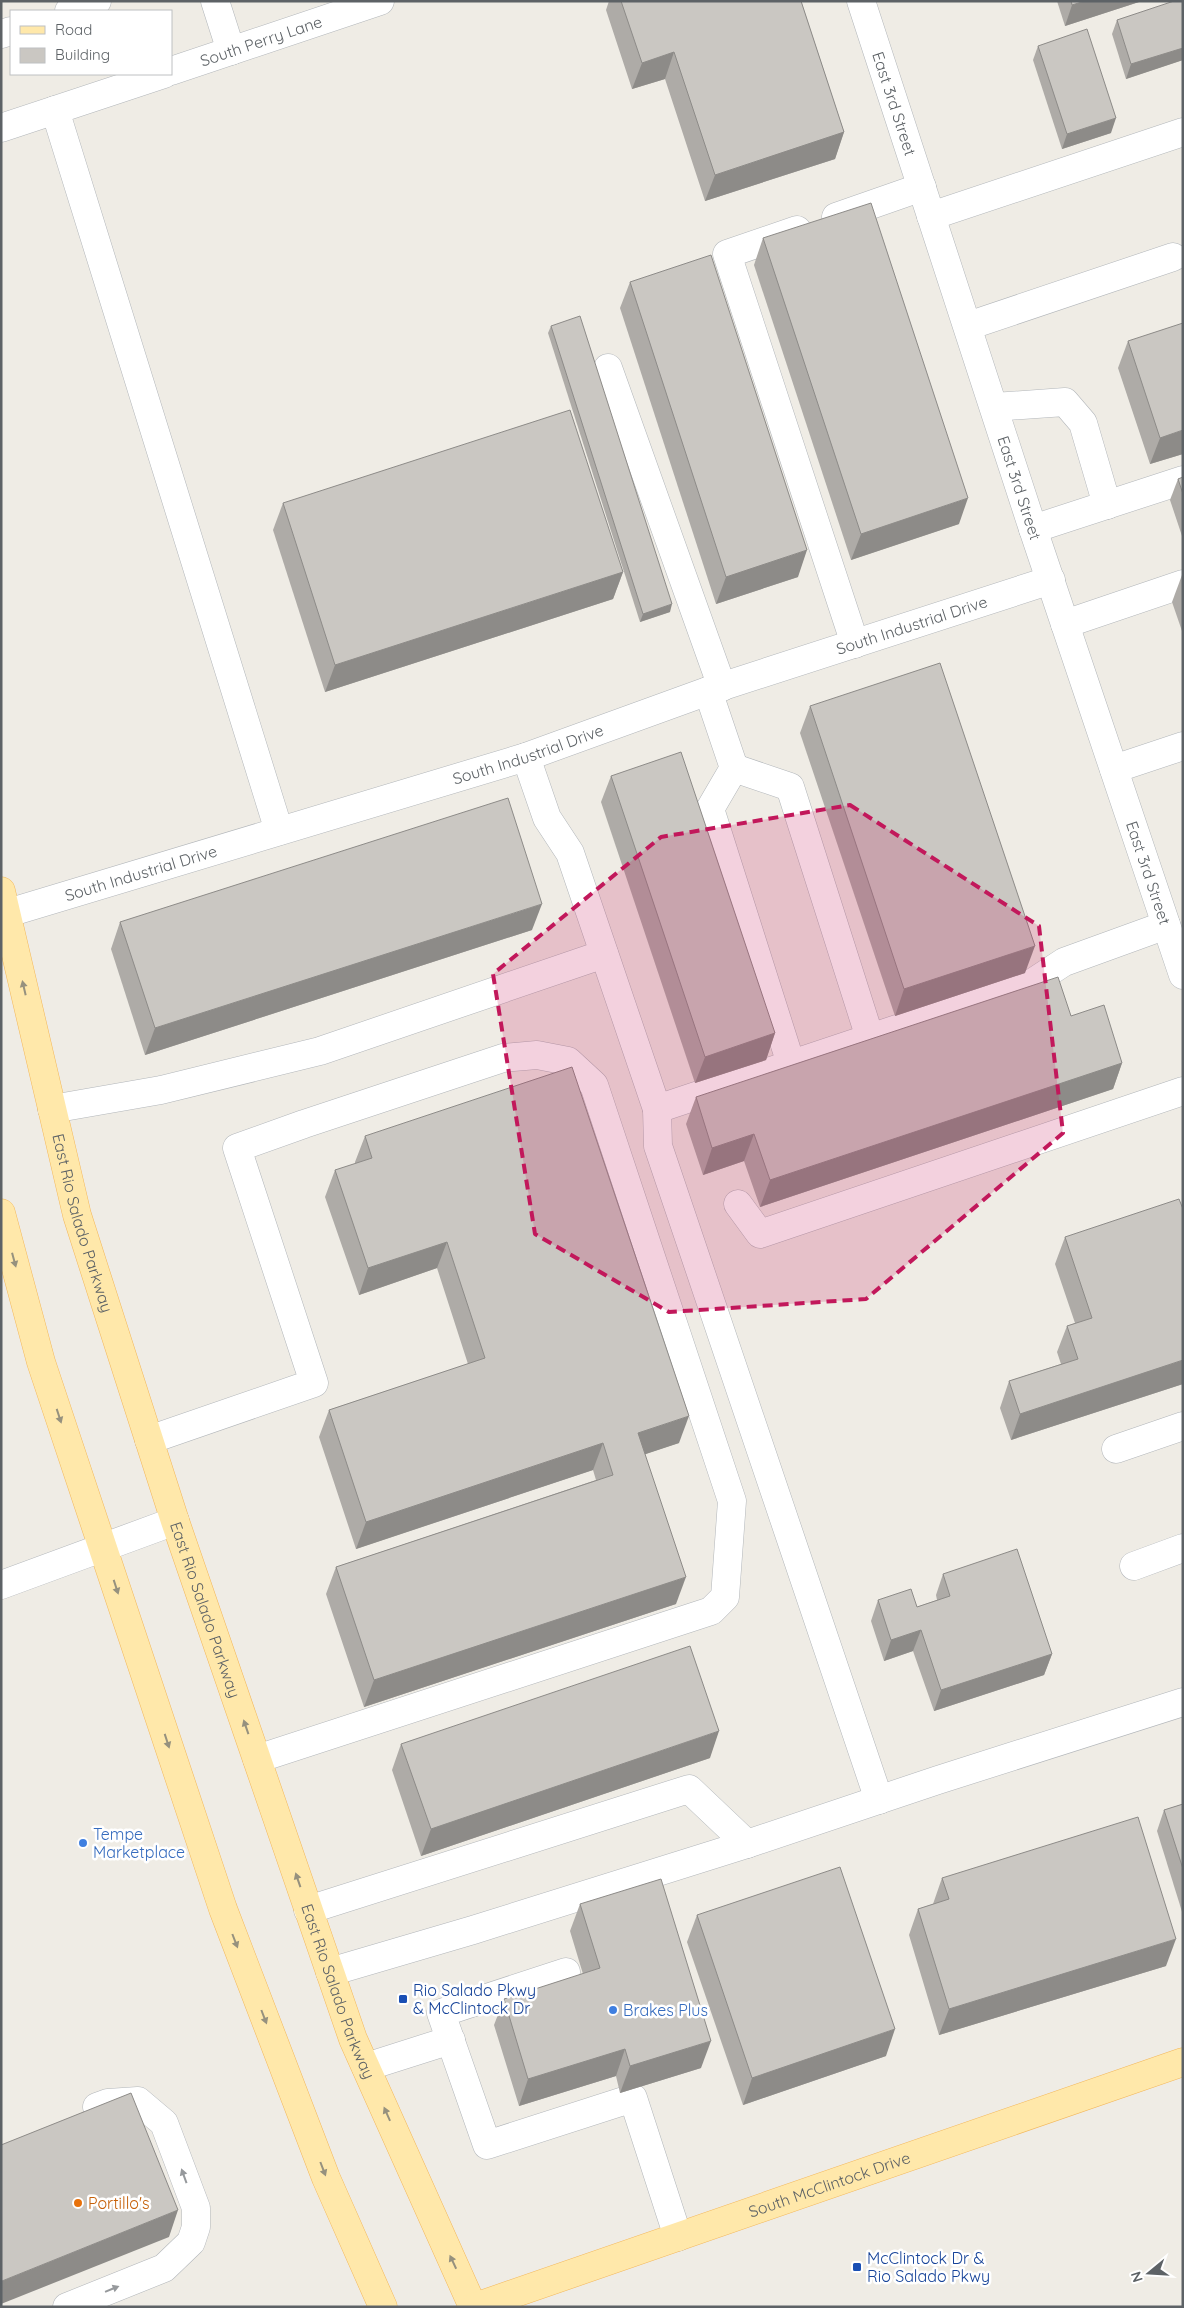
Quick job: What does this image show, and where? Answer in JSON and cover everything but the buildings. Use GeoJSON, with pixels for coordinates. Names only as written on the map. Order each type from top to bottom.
{"type":"FeatureCollection","features":[{"type":"Feature","properties":{"kind":"main road","name":"East Rio Salado Parkway"},"geometry":{"type":"LineString","coordinates":[[3,906],[77,1215],[175,1521],[353,2039],[474,2307]]}},
{"type":"Feature","properties":{"kind":"main road"},"geometry":{"type":"LineString","coordinates":[[1,1213],[41,1362],[223,1909],[326,2178],[383,2307]]}},
{"type":"Feature","properties":{"kind":"main road","name":"South McClintock Drive"},"geometry":{"type":"LineString","coordinates":[[474,2307],[1183,2062]]}},
{"type":"Feature","properties":{"kind":"street"},"geometry":{"type":"LineString","coordinates":[[72,10],[97,1]]}},
{"type":"Feature","properties":{"kind":"street"},"geometry":{"type":"LineString","coordinates":[[215,1],[232,51]]}},
{"type":"Feature","properties":{"kind":"street","name":"South Perry Lane"},"geometry":{"type":"LineString","coordinates":[[172,71],[380,1]]}},
{"type":"Feature","properties":{"kind":"street","name":"East 3rd Street"},"geometry":{"type":"LineString","coordinates":[[861,1],[1033,529],[1183,975]]}},
{"type":"Feature","properties":{"kind":"street"},"geometry":{"type":"LineString","coordinates":[[1,128],[161,75]]}},
{"type":"Feature","properties":{"kind":"street"},"geometry":{"type":"LineString","coordinates":[[55,110],[279,831]]}},
{"type":"Feature","properties":{"kind":"street"},"geometry":{"type":"LineString","coordinates":[[931,216],[1183,132]]}},
{"type":"Feature","properties":{"kind":"street"},"geometry":{"type":"LineString","coordinates":[[855,644],[728,254],[922,187]]}},
{"type":"Feature","properties":{"kind":"street"},"geometry":{"type":"LineString","coordinates":[[968,326],[1173,257]]}},
{"type":"Feature","properties":{"kind":"street"},"geometry":{"type":"LineString","coordinates":[[608,368],[715,689],[734,768],[710,810],[791,1064]]}},
{"type":"Feature","properties":{"kind":"street"},"geometry":{"type":"LineString","coordinates":[[994,407],[1065,402],[1083,423],[1107,505]]}},
{"type":"Feature","properties":{"kind":"street"},"geometry":{"type":"LineString","coordinates":[[1033,529],[1183,480]]}},
{"type":"Feature","properties":{"kind":"street","name":"South Industrial Drive"},"geometry":{"type":"LineString","coordinates":[[3,906],[279,831],[526,757],[715,689],[1051,580]]}},
{"type":"Feature","properties":{"kind":"street"},"geometry":{"type":"LineString","coordinates":[[1065,624],[1183,584]]}},
{"type":"Feature","properties":{"kind":"street"},"geometry":{"type":"LineString","coordinates":[[1114,769],[1183,746]]}},
{"type":"Feature","properties":{"kind":"street"},"geometry":{"type":"LineString","coordinates":[[526,757],[547,818],[570,853],[657,1109],[658,1146],[879,1800]]}},
{"type":"Feature","properties":{"kind":"street"},"geometry":{"type":"LineString","coordinates":[[734,768],[790,787],[870,1038]]}},
{"type":"Feature","properties":{"kind":"street"},"geometry":{"type":"LineString","coordinates":[[657,1109],[1029,985],[1064,962],[1166,925]]}},
{"type":"Feature","properties":{"kind":"street"},"geometry":{"type":"LineString","coordinates":[[52,1109],[161,1090],[320,1052],[604,954]]}},
{"type":"Feature","properties":{"kind":"street"},"geometry":{"type":"LineString","coordinates":[[149,1440],[314,1383],[237,1148],[504,1058],[537,1056],[568,1061],[594,1085],[732,1501],[725,1597],[711,1611],[257,1759]]}},
{"type":"Feature","properties":{"kind":"street"},"geometry":{"type":"LineString","coordinates":[[738,1204],[760,1234],[1183,1091]]}},
{"type":"Feature","properties":{"kind":"street"},"geometry":{"type":"LineString","coordinates":[[1116,1449],[1183,1426]]}},
{"type":"Feature","properties":{"kind":"street"},"geometry":{"type":"LineString","coordinates":[[1,1585],[175,1521]]}},
{"type":"Feature","properties":{"kind":"street"},"geometry":{"type":"LineString","coordinates":[[1134,1566],[1183,1548]]}},
{"type":"Feature","properties":{"kind":"street"},"geometry":{"type":"LineString","coordinates":[[330,1972],[473,1930],[747,1844],[1183,1702]]}},
{"type":"Feature","properties":{"kind":"street"},"geometry":{"type":"LineString","coordinates":[[308,1910],[689,1789],[747,1844]]}},
{"type":"Feature","properties":{"kind":"street"},"geometry":{"type":"LineString","coordinates":[[566,1972],[442,2013],[487,2145],[632,2098],[678,2237]]}},
{"type":"Feature","properties":{"kind":"street"},"geometry":{"type":"LineString","coordinates":[[366,2068],[451,2040]]}},
{"type":"Feature","properties":{"kind":"street"},"geometry":{"type":"LineString","coordinates":[[67,2307],[164,2268],[192,2242],[196,2227],[196,2208],[164,2123],[138,2101],[108,2103],[72,2118]]}},
{"type":"Feature","properties":{"kind":"highlighted area"},"geometry":{"type":"Polygon","coordinates":[[[850,805],[1039,926],[1063,1133],[866,1299],[669,1312],[535,1234],[493,974],[661,837],[850,805]]]}},
{"type":"Feature","properties":{"kind":"place","name":"Tempe Marketplace"},"geometry":{"type":"Point","coordinates":[83,1843]}},
{"type":"Feature","properties":{"kind":"place","name":"Rio Salado Pkwy & McClintock Dr"},"geometry":{"type":"Point","coordinates":[403,1999]}},
{"type":"Feature","properties":{"kind":"place","name":"Brakes Plus"},"geometry":{"type":"Point","coordinates":[613,2010]}},
{"type":"Feature","properties":{"kind":"place","name":"Portillo's"},"geometry":{"type":"Point","coordinates":[78,2203]}},
{"type":"Feature","properties":{"kind":"place","name":"McClintock Dr & Rio Salado Pkwy"},"geometry":{"type":"Point","coordinates":[857,2267]}}]}
